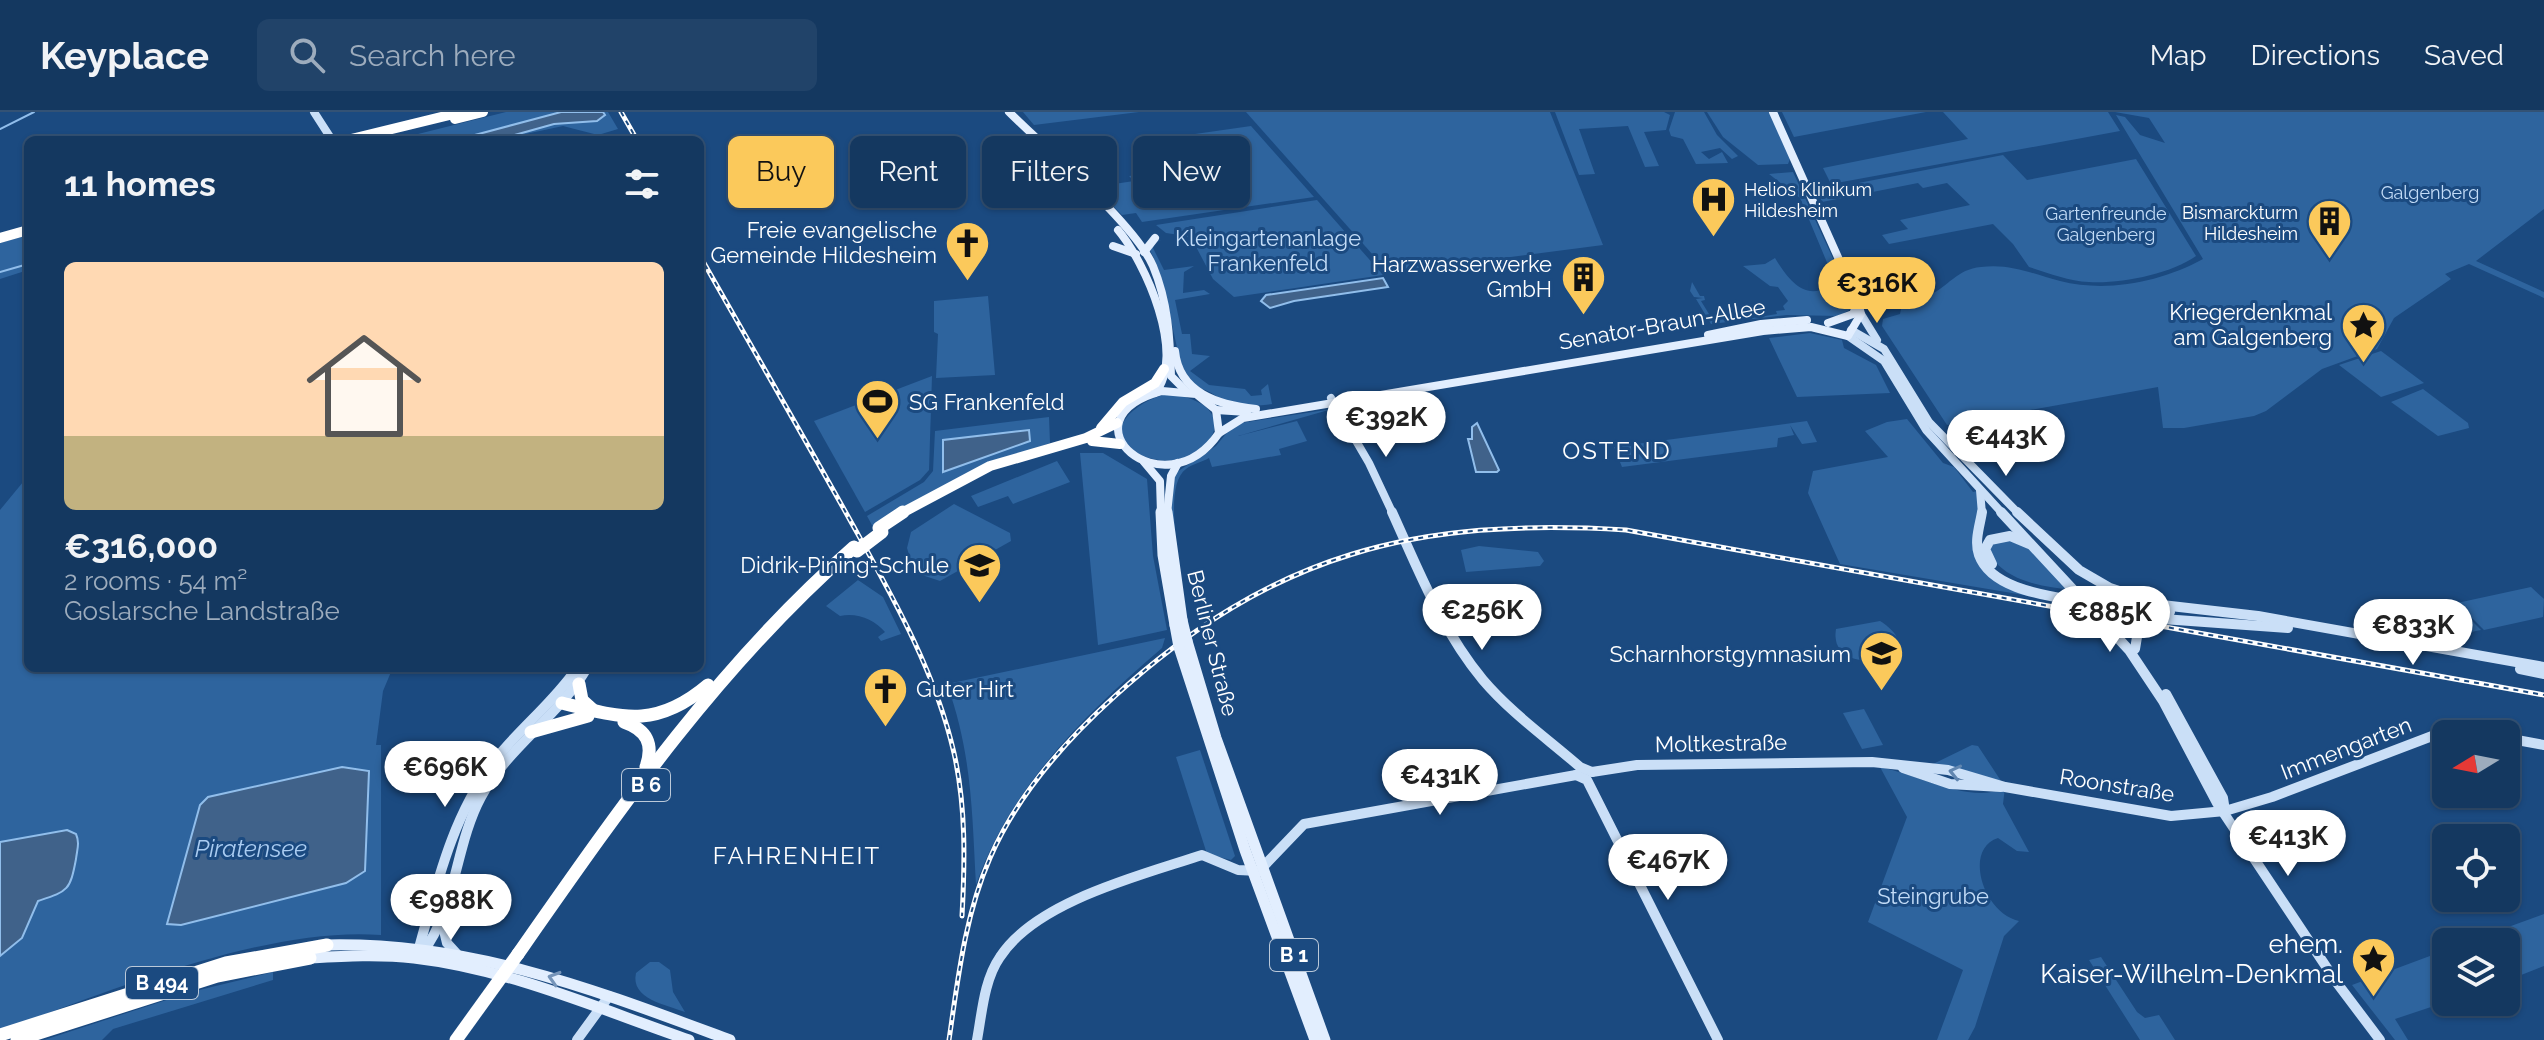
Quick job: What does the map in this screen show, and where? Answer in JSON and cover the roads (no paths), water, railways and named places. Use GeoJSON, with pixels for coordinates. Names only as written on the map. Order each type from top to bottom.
{"type":"FeatureCollection","features":[{"type":"Feature","properties":{"kind":"highway"},"geometry":{"type":"LineString","coordinates":[[363,136],[462,112]]}},
{"type":"Feature","properties":{"kind":"highway"},"geometry":{"type":"LineString","coordinates":[[387,136],[483,112]]}},
{"type":"Feature","properties":{"kind":"highway"},"geometry":{"type":"LineString","coordinates":[[0,235],[24,228]]}},
{"type":"Feature","properties":{"kind":"highway"},"geometry":{"type":"LineString","coordinates":[[1076,439],[1102,428],[1120,405],[1155,383],[1164,369]]}},
{"type":"Feature","properties":{"kind":"highway","name":"B 6"},"geometry":{"type":"LineString","coordinates":[[465,1040],[638,784],[758,635],[881,530],[969,476],[1028,452],[1101,434],[1117,423]]}},
{"type":"Feature","properties":{"kind":"highway","name":"B 6"},"geometry":{"type":"LineString","coordinates":[[881,530],[939,496],[1018,461],[1085,442],[1120,444]]}},
{"type":"Feature","properties":{"kind":"highway","name":"B 6"},"geometry":{"type":"LineString","coordinates":[[456,1040],[522,956],[669,753],[781,615]]}},
{"type":"Feature","properties":{"kind":"highway"},"geometry":{"type":"LineString","coordinates":[[531,732],[590,712],[630,717],[664,716],[702,690],[758,635]]}},
{"type":"Feature","properties":{"kind":"highway"},"geometry":{"type":"LineString","coordinates":[[579,684],[582,700],[590,712]]}},
{"type":"Feature","properties":{"kind":"highway"},"geometry":{"type":"LineString","coordinates":[[557,704],[627,722],[646,732],[651,753],[638,784]]}},
{"type":"Feature","properties":{"kind":"highway","name":"B 494"},"geometry":{"type":"LineString","coordinates":[[0,1035],[214,967],[327,945]]}},
{"type":"Feature","properties":{"kind":"highway","name":"B 494"},"geometry":{"type":"LineString","coordinates":[[17,1040],[217,976],[310,958]]}},
{"type":"Feature","properties":{"kind":"main road"},"geometry":{"type":"LineString","coordinates":[[314,112],[329,136]]}},
{"type":"Feature","properties":{"kind":"main road"},"geometry":{"type":"LineString","coordinates":[[1002,112],[1133,242]]}},
{"type":"Feature","properties":{"kind":"main road"},"geometry":{"type":"LineString","coordinates":[[1009,112],[1141,254],[1162,287],[1177,369],[1184,381],[1226,406],[1256,409]]}},
{"type":"Feature","properties":{"kind":"main road"},"geometry":{"type":"LineString","coordinates":[[1773,112],[1861,314],[1923,415],[2057,552],[2099,582],[2162,605]]}},
{"type":"Feature","properties":{"kind":"main road"},"geometry":{"type":"LineString","coordinates":[[1141,254],[1155,238]]}},
{"type":"Feature","properties":{"kind":"main road"},"geometry":{"type":"LineString","coordinates":[[1113,246],[1141,254]]}},
{"type":"Feature","properties":{"kind":"main road"},"geometry":{"type":"LineString","coordinates":[[1141,254],[1160,309],[1164,369],[1161,385],[1155,393]]}},
{"type":"Feature","properties":{"kind":"main road"},"geometry":{"type":"LineString","coordinates":[[1828,323],[1853,314],[1858,302]]}},
{"type":"Feature","properties":{"kind":"main road"},"geometry":{"type":"LineString","coordinates":[[1850,333],[1861,314]]}},
{"type":"Feature","properties":{"kind":"main road","name":"Senator-Braun-Allee"},"geometry":{"type":"LineString","coordinates":[[1219,433],[1243,418],[1761,324],[1793,320],[1828,323],[1850,333]]}},
{"type":"Feature","properties":{"kind":"main road","name":"Senator-Braun-Allee"},"geometry":{"type":"LineString","coordinates":[[1216,410],[1235,413],[1333,401],[1771,330],[1811,327],[1850,333]]}},
{"type":"Feature","properties":{"kind":"main road"},"geometry":{"type":"LineString","coordinates":[[1171,330],[1171,376],[1187,392]]}},
{"type":"Feature","properties":{"kind":"main road"},"geometry":{"type":"LineString","coordinates":[[1850,333],[1884,349]]}},
{"type":"Feature","properties":{"kind":"main road"},"geometry":{"type":"LineString","coordinates":[[1850,333],[1884,361],[1919,422],[2135,649],[2194,741],[2225,803],[2225,811]]}},
{"type":"Feature","properties":{"kind":"main road"},"geometry":{"type":"LineString","coordinates":[[1187,392],[1204,398],[1216,410],[1219,433],[1204,452],[1178,463],[1143,461],[1127,453],[1120,444],[1117,423],[1129,406],[1155,393],[1187,392]]}},
{"type":"Feature","properties":{"kind":"main road"},"geometry":{"type":"LineString","coordinates":[[1333,401],[1368,458],[1396,526],[1475,671],[1584,774],[1718,1040]]}},
{"type":"Feature","properties":{"kind":"main road","name":"Berliner Straße"},"geometry":{"type":"LineString","coordinates":[[1143,461],[1158,476],[1165,496]]}},
{"type":"Feature","properties":{"kind":"main road","name":"Berliner Straße"},"geometry":{"type":"LineString","coordinates":[[1178,463],[1165,496],[1163,555],[1183,644],[1212,740]]}},
{"type":"Feature","properties":{"kind":"main road"},"geometry":{"type":"LineString","coordinates":[[1970,465],[2145,674],[2182,733],[2217,803],[2337,983],[2380,1040]]}},
{"type":"Feature","properties":{"kind":"main road"},"geometry":{"type":"LineString","coordinates":[[1976,483],[1984,503],[1977,545],[1985,565],[2005,580],[2027,589],[2081,595]]}},
{"type":"Feature","properties":{"kind":"main road"},"geometry":{"type":"LineString","coordinates":[[2050,562],[2025,541],[2010,536],[1996,537],[1986,546],[1991,563],[2013,579],[2099,602],[2288,628],[2544,674]]}},
{"type":"Feature","properties":{"kind":"main road"},"geometry":{"type":"LineString","coordinates":[[2099,602],[2162,605],[2258,616],[2544,667]]}},
{"type":"Feature","properties":{"kind":"main road"},"geometry":{"type":"LineString","coordinates":[[2135,649],[2139,625],[2149,618],[2288,628]]}},
{"type":"Feature","properties":{"kind":"main road"},"geometry":{"type":"LineString","coordinates":[[457,954],[444,936],[442,917],[458,850],[475,808],[504,762],[557,704],[575,672]]}},
{"type":"Feature","properties":{"kind":"main road"},"geometry":{"type":"LineString","coordinates":[[420,951],[447,851],[465,807],[495,760],[579,684],[585,672]]}},
{"type":"Feature","properties":{"kind":"main road","name":"Immengarten"},"geometry":{"type":"LineString","coordinates":[[2225,811],[2302,787],[2432,736]]}},
{"type":"Feature","properties":{"kind":"main road","name":"B 1"},"geometry":{"type":"LineString","coordinates":[[1212,740],[1245,850],[1258,871],[1325,1040]]}},
{"type":"Feature","properties":{"kind":"main road","name":"B 1"},"geometry":{"type":"LineString","coordinates":[[1212,740],[1315,1040]]}},
{"type":"Feature","properties":{"kind":"main road"},"geometry":{"type":"LineString","coordinates":[[2520,741],[2544,745]]}},
{"type":"Feature","properties":{"kind":"main road","name":"Moltkestraße"},"geometry":{"type":"LineString","coordinates":[[1258,871],[1271,865],[1295,829],[1637,765],[1852,762],[1903,768],[1973,788],[2005,787]]}},
{"type":"Feature","properties":{"kind":"main road","name":"Roonstraße"},"geometry":{"type":"LineString","coordinates":[[2005,787],[2163,816],[2225,811]]}},
{"type":"Feature","properties":{"kind":"main road"},"geometry":{"type":"LineString","coordinates":[[1232,866],[1245,850]]}},
{"type":"Feature","properties":{"kind":"main road"},"geometry":{"type":"LineString","coordinates":[[977,1040],[991,975],[1005,947],[1025,928],[1056,911],[1202,855],[1258,871]]}},
{"type":"Feature","properties":{"kind":"main road"},"geometry":{"type":"LineString","coordinates":[[420,951],[442,917]]}},
{"type":"Feature","properties":{"kind":"main road","name":"B 494"},"geometry":{"type":"LineString","coordinates":[[327,945],[370,943],[495,969]]}},
{"type":"Feature","properties":{"kind":"main road","name":"B 494"},"geometry":{"type":"LineString","coordinates":[[310,958],[395,957],[420,951],[457,954],[495,969]]}},
{"type":"Feature","properties":{"kind":"main road"},"geometry":{"type":"LineString","coordinates":[[495,969],[609,996],[730,1040]]}},
{"type":"Feature","properties":{"kind":"main road"},"geometry":{"type":"LineString","coordinates":[[495,969],[599,1010],[689,1040]]}},
{"type":"Feature","properties":{"kind":"main road"},"geometry":{"type":"LineString","coordinates":[[577,1040],[609,996]]}},
{"type":"Feature","properties":{"kind":"water"},"geometry":{"type":"Polygon","coordinates":[[[561,112],[603,112],[605,115],[597,121],[554,124],[511,136],[471,136],[561,112]]]}},
{"type":"Feature","properties":{"kind":"water"},"geometry":{"type":"Polygon","coordinates":[[[1383,278],[1388,287],[1294,301],[1270,308],[1261,301],[1266,295],[1383,278]]]}},
{"type":"Feature","properties":{"kind":"water"},"geometry":{"type":"Polygon","coordinates":[[[1477,423],[1499,470],[1497,472],[1476,472],[1468,439],[1472,439],[1472,427],[1477,423]]]}},
{"type":"Feature","properties":{"kind":"water"},"geometry":{"type":"Polygon","coordinates":[[[1029,430],[1030,441],[943,472],[943,440],[1029,430]]]}},
{"type":"Feature","properties":{"kind":"water","name":"Piratensee"},"geometry":{"type":"Polygon","coordinates":[[[342,767],[369,771],[365,871],[346,883],[181,925],[167,924],[200,805],[208,797],[342,767]]]}},
{"type":"Feature","properties":{"kind":"water"},"geometry":{"type":"Polygon","coordinates":[[[67,830],[76,834],[78,843],[69,884],[62,892],[38,901],[22,938],[0,956],[0,842],[67,830]]]}},
{"type":"Feature","properties":{"kind":"waterway"},"geometry":{"type":"LineString","coordinates":[[0,129],[34,112]]}},
{"type":"Feature","properties":{"kind":"waterway"},"geometry":{"type":"LineString","coordinates":[[0,272],[24,265]]}},
{"type":"Feature","properties":{"kind":"railway"},"geometry":{"type":"LineString","coordinates":[[621,112],[635,136]]}},
{"type":"Feature","properties":{"kind":"railway"},"geometry":{"type":"LineString","coordinates":[[704,263],[881,576],[936,692],[954,753],[961,794],[964,854],[962,916]]}},
{"type":"Feature","properties":{"kind":"railway"},"geometry":{"type":"LineString","coordinates":[[949,1040],[968,924],[981,880],[1014,813],[1060,751],[1115,696],[1174,647],[1232,608],[1291,577],[1351,554],[1414,539],[1480,530],[1626,530],[2544,695]]}},
{"type":"Feature","properties":{"kind":"place","name":"Helios Klinikum Hildesheim"},"geometry":{"type":"Point","coordinates":[1713,238]}},
{"type":"Feature","properties":{"kind":"place","name":"Bismarckturm Hildesheim"},"geometry":{"type":"Point","coordinates":[2329,261]}},
{"type":"Feature","properties":{"kind":"place","name":"Freie evangelische Gemeinde Hildesheim"},"geometry":{"type":"Point","coordinates":[968,282]}},
{"type":"Feature","properties":{"kind":"place","name":"Harzwasserwerke GmbH"},"geometry":{"type":"Point","coordinates":[1583,316]}},
{"type":"Feature","properties":{"kind":"place","name":"Kriegerdenkmal am Galgenberg"},"geometry":{"type":"Point","coordinates":[2363,364]}},
{"type":"Feature","properties":{"kind":"place","name":"SG Frankenfeld"},"geometry":{"type":"Point","coordinates":[878,441]}},
{"type":"Feature","properties":{"kind":"place","name":"Didrik-Pining-Schule"},"geometry":{"type":"Point","coordinates":[980,604]}},
{"type":"Feature","properties":{"kind":"place","name":"Scharnhorstgymnasium"},"geometry":{"type":"Point","coordinates":[1882,693]}},
{"type":"Feature","properties":{"kind":"place","name":"Guter Hirt"},"geometry":{"type":"Point","coordinates":[885,728]}},
{"type":"Feature","properties":{"kind":"place","name":"ehem. Kaiser-Wilhelm-Denkmal"},"geometry":{"type":"Point","coordinates":[2374,998]}},
{"type":"Feature","properties":{"kind":"district","name":"OSTEND"},"geometry":{"type":"Point","coordinates":[1617,450]}},
{"type":"Feature","properties":{"kind":"district","name":"FAHRENHEIT"},"geometry":{"type":"Point","coordinates":[797,855]}},
{"type":"Feature","properties":{"kind":"park label","name":"Galgenberg"},"geometry":{"type":"Point","coordinates":[2430,192]}},
{"type":"Feature","properties":{"kind":"park label","name":"Gartenfreunde Galgenberg"},"geometry":{"type":"Point","coordinates":[2106,223]}},
{"type":"Feature","properties":{"kind":"park label","name":"Kleingartenanlage Frankenfeld"},"geometry":{"type":"Point","coordinates":[1268,250]}},
{"type":"Feature","properties":{"kind":"park label","name":"Steingrube"},"geometry":{"type":"Point","coordinates":[1933,896]}}]}
